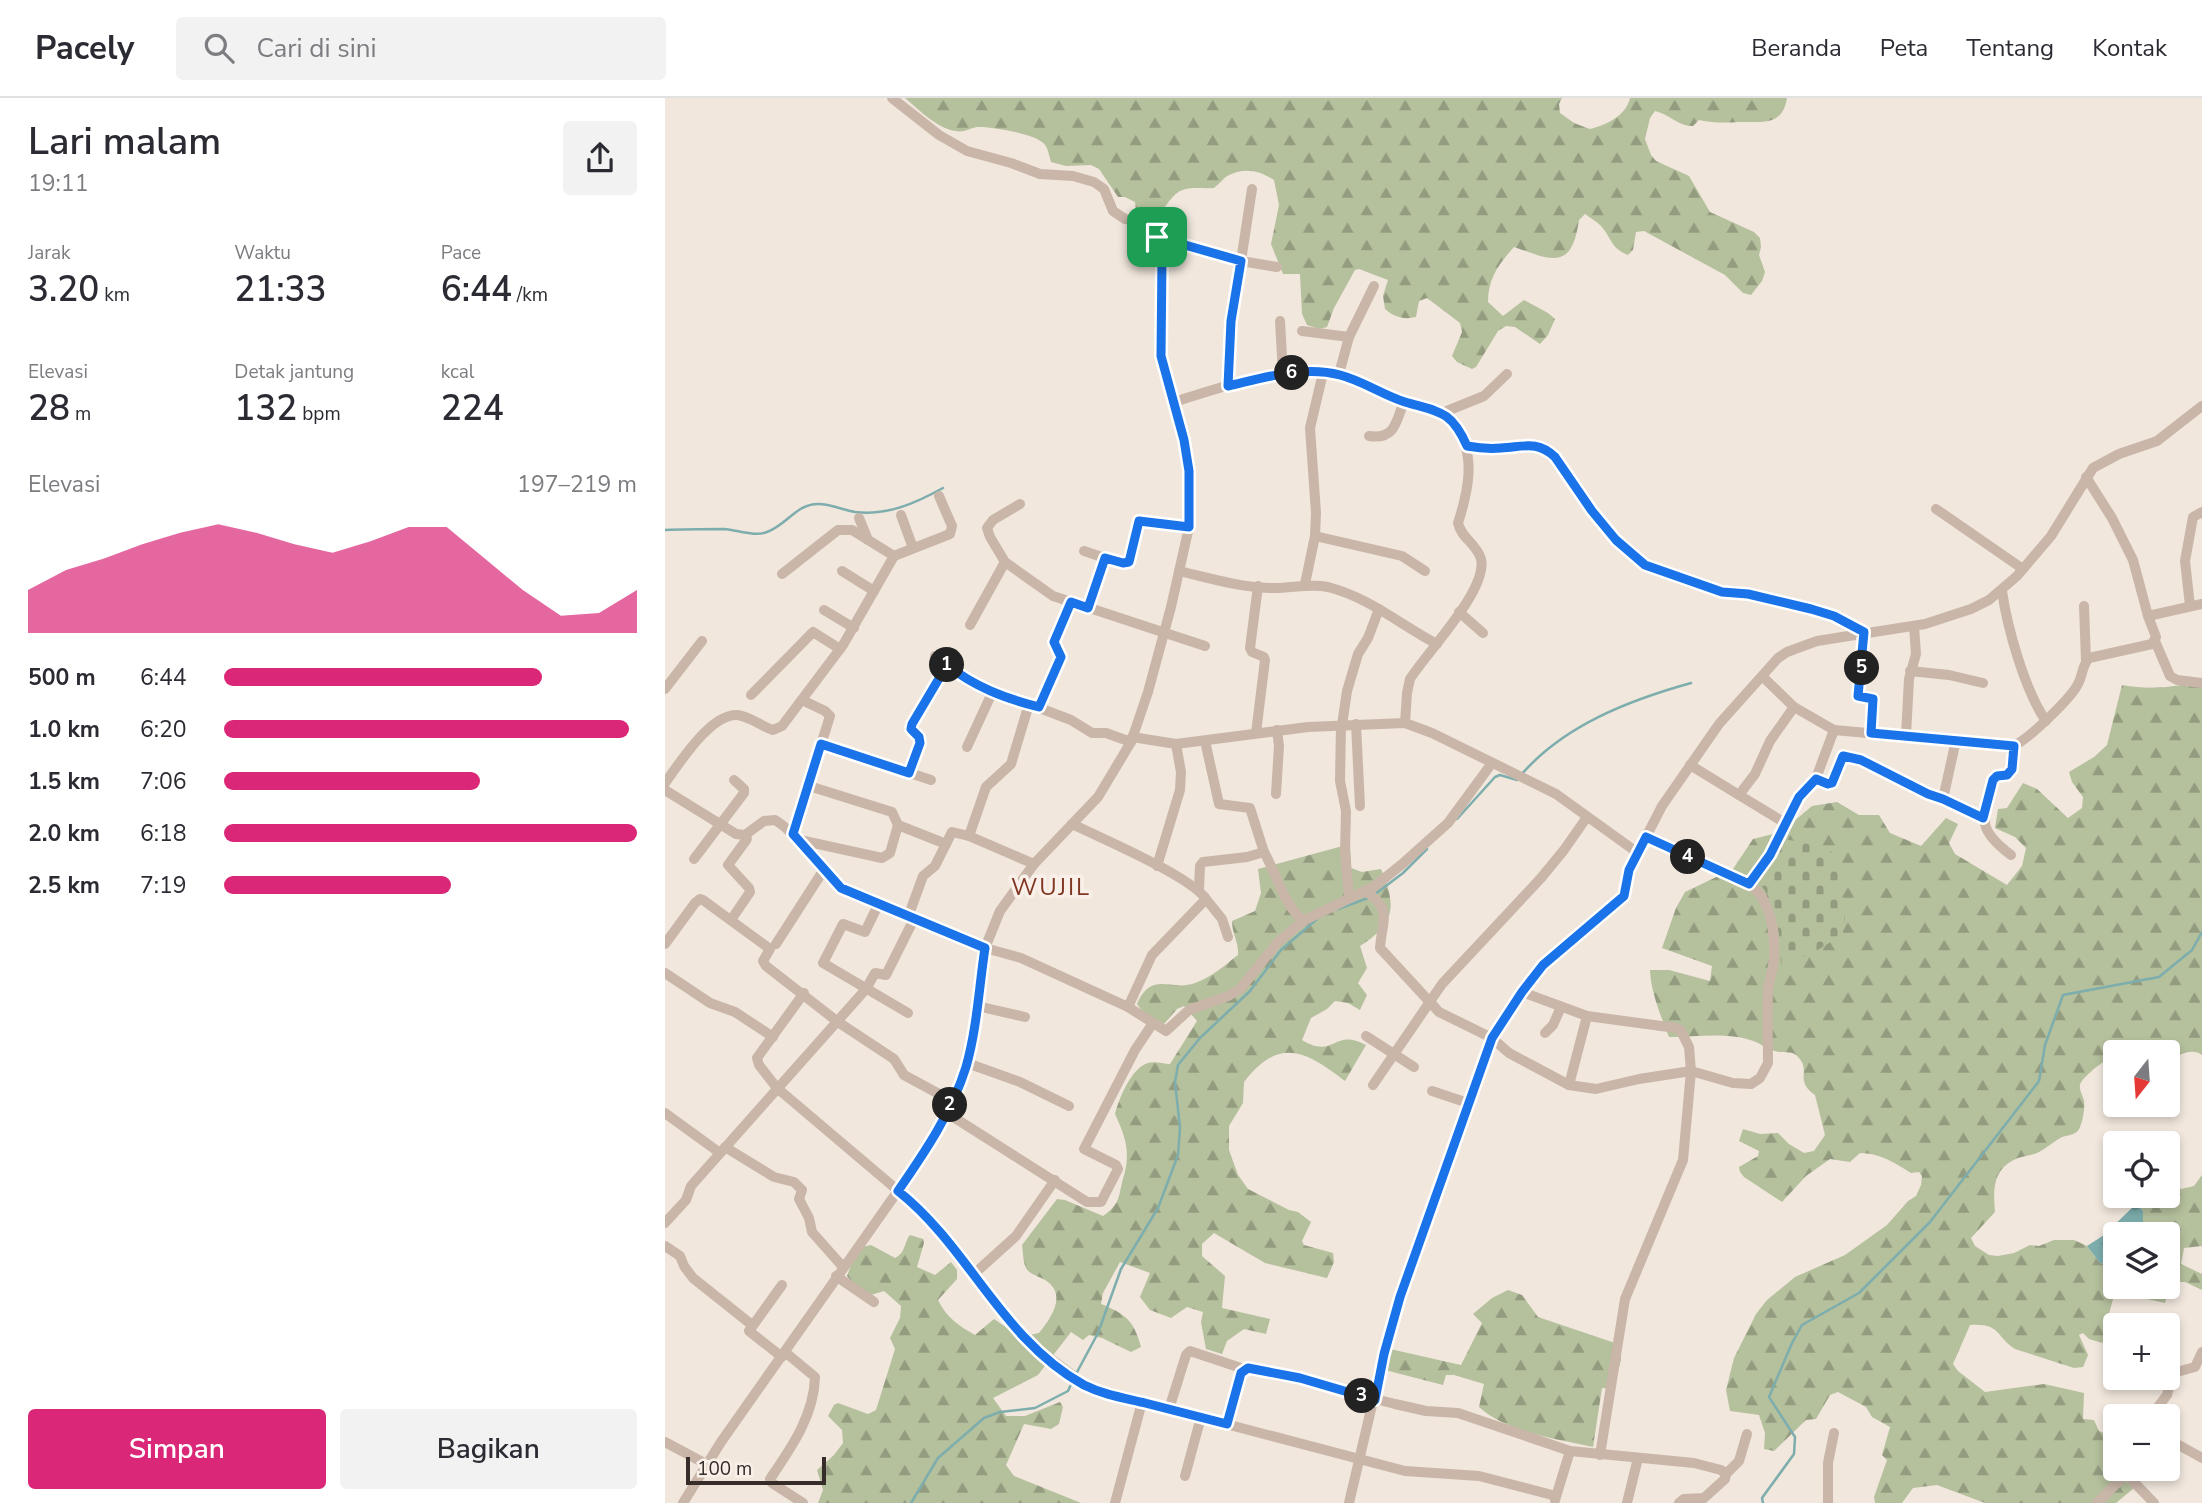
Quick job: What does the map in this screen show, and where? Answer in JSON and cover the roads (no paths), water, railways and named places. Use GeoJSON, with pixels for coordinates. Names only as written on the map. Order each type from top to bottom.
{"type":"FeatureCollection","features":[{"type":"Feature","properties":{"kind":"street"},"geometry":{"type":"LineString","coordinates":[[892,98],[939,135],[967,151],[1040,174],[1073,176],[1094,182],[1104,189],[1113,211],[1125,219],[1142,223],[1157,237],[1241,261],[1277,267]]}},
{"type":"Feature","properties":{"kind":"street"},"geometry":{"type":"LineString","coordinates":[[1228,386],[1231,321],[1252,189]]}},
{"type":"Feature","properties":{"kind":"street"},"geometry":{"type":"LineString","coordinates":[[683,1503],[706,1464],[921,1158],[947,1113],[967,1063],[985,948],[1000,911],[1034,864],[1109,781],[1132,739],[1165,632],[1189,527],[1189,471],[1184,440],[1161,356],[1162,256],[1157,237]]}},
{"type":"Feature","properties":{"kind":"street"},"geometry":{"type":"LineString","coordinates":[[1339,374],[1349,337],[1374,286]]}},
{"type":"Feature","properties":{"kind":"street"},"geometry":{"type":"LineString","coordinates":[[1280,321],[1283,374]]}},
{"type":"Feature","properties":{"kind":"street"},"geometry":{"type":"LineString","coordinates":[[1302,331],[1349,337]]}},
{"type":"Feature","properties":{"kind":"street"},"geometry":{"type":"LineString","coordinates":[[1305,584],[1315,536],[1310,429],[1324,373]]}},
{"type":"Feature","properties":{"kind":"street"},"geometry":{"type":"LineString","coordinates":[[1442,412],[1484,396],[1507,373]]}},
{"type":"Feature","properties":{"kind":"street"},"geometry":{"type":"LineString","coordinates":[[1174,402],[1283,374],[1339,374],[1404,401],[1442,412],[1461,434],[1467,446],[1468,472],[1458,523],[1463,536],[1480,555],[1482,572],[1474,590],[1410,679],[1406,694],[1405,723]]}},
{"type":"Feature","properties":{"kind":"street"},"geometry":{"type":"LineString","coordinates":[[1369,436],[1379,438],[1392,430],[1404,401]]}},
{"type":"Feature","properties":{"kind":"street"},"geometry":{"type":"LineString","coordinates":[[1349,1503],[1400,1297],[1492,1038],[1543,965],[1624,896],[1627,876],[1662,806],[1719,724],[1778,658],[1787,652],[1817,641],[1914,626],[1971,609],[2002,590],[2051,536],[2086,477],[2100,463],[2157,441],[2202,406]]}},
{"type":"Feature","properties":{"kind":"street"},"geometry":{"type":"LineString","coordinates":[[1467,446],[1504,448],[1527,444],[1548,450],[1616,540],[1645,565],[1722,592],[1748,594],[1834,616],[1864,632]]}},
{"type":"Feature","properties":{"kind":"street"},"geometry":{"type":"LineString","coordinates":[[2086,477],[2112,518],[2133,560],[2155,640],[2170,676],[2177,680],[2202,683]]}},
{"type":"Feature","properties":{"kind":"street"},"geometry":{"type":"LineString","coordinates":[[665,783],[697,740],[720,721],[738,715],[773,730],[782,726],[854,628],[894,556],[950,534],[952,526],[939,496]]}},
{"type":"Feature","properties":{"kind":"street"},"geometry":{"type":"LineString","coordinates":[[1020,504],[993,520],[987,528],[1006,562],[1041,588],[1071,602],[1205,646]]}},
{"type":"Feature","properties":{"kind":"street"},"geometry":{"type":"LineString","coordinates":[[1937,509],[2023,569]]}},
{"type":"Feature","properties":{"kind":"street"},"geometry":{"type":"LineString","coordinates":[[2190,606],[2185,561],[2193,517],[2202,512]]}},
{"type":"Feature","properties":{"kind":"street"},"geometry":{"type":"LineString","coordinates":[[901,515],[913,548]]}},
{"type":"Feature","properties":{"kind":"street"},"geometry":{"type":"LineString","coordinates":[[859,518],[868,540]]}},
{"type":"Feature","properties":{"kind":"street"},"geometry":{"type":"LineString","coordinates":[[1084,551],[1123,563],[1129,562],[1139,521],[1189,527]]}},
{"type":"Feature","properties":{"kind":"street"},"geometry":{"type":"LineString","coordinates":[[782,574],[838,530],[852,530],[894,556]]}},
{"type":"Feature","properties":{"kind":"street"},"geometry":{"type":"LineString","coordinates":[[1315,536],[1402,556],[1425,571]]}},
{"type":"Feature","properties":{"kind":"street"},"geometry":{"type":"LineString","coordinates":[[1088,608],[1105,558]]}},
{"type":"Feature","properties":{"kind":"street"},"geometry":{"type":"LineString","coordinates":[[970,625],[1006,562]]}},
{"type":"Feature","properties":{"kind":"street"},"geometry":{"type":"LineString","coordinates":[[842,571],[874,591]]}},
{"type":"Feature","properties":{"kind":"street"},"geometry":{"type":"LineString","coordinates":[[1179,571],[1258,586],[1281,588],[1305,584],[1343,592],[1364,599],[1437,644]]}},
{"type":"Feature","properties":{"kind":"street"},"geometry":{"type":"LineString","coordinates":[[1256,733],[1265,660],[1250,648],[1258,586]]}},
{"type":"Feature","properties":{"kind":"street"},"geometry":{"type":"LineString","coordinates":[[2002,590],[2005,610],[2029,688],[2036,707],[2046,721]]}},
{"type":"Feature","properties":{"kind":"street"},"geometry":{"type":"LineString","coordinates":[[969,836],[986,787],[1011,764],[1034,706],[1061,657],[1054,642],[1071,602]]}},
{"type":"Feature","properties":{"kind":"street"},"geometry":{"type":"LineString","coordinates":[[2148,616],[2202,604]]}},
{"type":"Feature","properties":{"kind":"street"},"geometry":{"type":"LineString","coordinates":[[1762,677],[1794,707],[1834,730],[2014,746],[2046,721],[2076,687],[2086,661],[2084,606]]}},
{"type":"Feature","properties":{"kind":"street"},"geometry":{"type":"LineString","coordinates":[[1349,897],[1345,851],[1346,811],[1340,781],[1341,725],[1355,662],[1379,609]]}},
{"type":"Feature","properties":{"kind":"street"},"geometry":{"type":"LineString","coordinates":[[824,610],[854,628]]}},
{"type":"Feature","properties":{"kind":"street"},"geometry":{"type":"LineString","coordinates":[[1459,612],[1483,633]]}},
{"type":"Feature","properties":{"kind":"street"},"geometry":{"type":"LineString","coordinates":[[1906,735],[1910,671],[1916,654],[1914,626]]}},
{"type":"Feature","properties":{"kind":"street"},"geometry":{"type":"LineString","coordinates":[[751,695],[813,632],[840,649]]}},
{"type":"Feature","properties":{"kind":"street"},"geometry":{"type":"LineString","coordinates":[[1864,632],[1858,696],[1873,699],[1871,733]]}},
{"type":"Feature","properties":{"kind":"street"},"geometry":{"type":"LineString","coordinates":[[2086,661],[2103,654],[2149,645],[2155,640]]}},
{"type":"Feature","properties":{"kind":"street"},"geometry":{"type":"LineString","coordinates":[[665,689],[702,641]]}},
{"type":"Feature","properties":{"kind":"street"},"geometry":{"type":"LineString","coordinates":[[935,656],[967,681],[992,693],[1071,720],[1092,733],[1132,739],[1176,744],[1277,730],[1405,723],[1432,733],[1556,794],[1638,853]]}},
{"type":"Feature","properties":{"kind":"street"},"geometry":{"type":"LineString","coordinates":[[909,773],[920,743],[919,737],[911,729],[912,724],[947,665]]}},
{"type":"Feature","properties":{"kind":"street"},"geometry":{"type":"LineString","coordinates":[[1910,671],[1949,675],[1983,683]]}},
{"type":"Feature","properties":{"kind":"street"},"geometry":{"type":"LineString","coordinates":[[967,747],[992,693]]}},
{"type":"Feature","properties":{"kind":"street"},"geometry":{"type":"LineString","coordinates":[[797,837],[830,716],[802,700]]}},
{"type":"Feature","properties":{"kind":"street"},"geometry":{"type":"LineString","coordinates":[[1739,795],[1755,774],[1770,741],[1794,707]]}},
{"type":"Feature","properties":{"kind":"street"},"geometry":{"type":"LineString","coordinates":[[1356,724],[1360,806]]}},
{"type":"Feature","properties":{"kind":"street"},"geometry":{"type":"LineString","coordinates":[[1276,794],[1279,746],[1277,730]]}},
{"type":"Feature","properties":{"kind":"street"},"geometry":{"type":"LineString","coordinates":[[1749,884],[1770,855],[1799,797],[1816,779],[1834,730]]}},
{"type":"Feature","properties":{"kind":"street"},"geometry":{"type":"LineString","coordinates":[[1943,799],[1956,740]]}},
{"type":"Feature","properties":{"kind":"street"},"geometry":{"type":"LineString","coordinates":[[1205,741],[1219,804],[1250,808],[1264,852],[1286,900],[1303,921]]}},
{"type":"Feature","properties":{"kind":"street"},"geometry":{"type":"LineString","coordinates":[[821,744],[931,780]]}},
{"type":"Feature","properties":{"kind":"street"},"geometry":{"type":"LineString","coordinates":[[1157,866],[1180,790],[1181,772],[1176,744]]}},
{"type":"Feature","properties":{"kind":"street"},"geometry":{"type":"LineString","coordinates":[[2011,855],[1989,837],[1983,818],[1993,780],[1997,776],[2007,775],[2012,769],[2014,746]]}},
{"type":"Feature","properties":{"kind":"street"},"geometry":{"type":"LineString","coordinates":[[1816,779],[1830,784],[1842,757],[1847,756],[1983,818]]}},
{"type":"Feature","properties":{"kind":"street"},"geometry":{"type":"LineString","coordinates":[[665,790],[736,834],[745,835],[764,821],[775,820],[797,837],[823,871],[841,888],[985,948],[1021,958],[1128,1007],[1166,1031],[1189,1010],[1240,989],[1278,942],[1303,921],[1364,891],[1401,865],[1448,823],[1492,763]]}},
{"type":"Feature","properties":{"kind":"street"},"geometry":{"type":"LineString","coordinates":[[1690,765],[1785,822]]}},
{"type":"Feature","properties":{"kind":"street"},"geometry":{"type":"LineString","coordinates":[[694,859],[745,790],[734,780]]}},
{"type":"Feature","properties":{"kind":"street"},"geometry":{"type":"LineString","coordinates":[[797,837],[883,859],[890,853],[898,825],[892,812],[810,786]]}},
{"type":"Feature","properties":{"kind":"street"},"geometry":{"type":"LineString","coordinates":[[1373,1085],[1454,970],[1541,878],[1587,817]]}},
{"type":"Feature","properties":{"kind":"street"},"geometry":{"type":"LineString","coordinates":[[1072,824],[1199,889],[1222,919],[1229,937]]}},
{"type":"Feature","properties":{"kind":"street"},"geometry":{"type":"LineString","coordinates":[[898,825],[946,844]]}},
{"type":"Feature","properties":{"kind":"street"},"geometry":{"type":"LineString","coordinates":[[665,1223],[686,1200],[691,1186],[838,1022],[866,989],[876,972],[887,974],[911,918],[923,876],[935,866],[954,831],[1034,864]]}},
{"type":"Feature","properties":{"kind":"street"},"geometry":{"type":"LineString","coordinates":[[720,876],[747,839],[745,835]]}},
{"type":"Feature","properties":{"kind":"street"},"geometry":{"type":"LineString","coordinates":[[1364,891],[1382,905],[1384,913],[1380,948],[1439,1012],[1492,1038],[1509,1053],[1569,1085],[1596,1089],[1691,1071],[1744,1084],[1756,1082],[1766,1068],[1768,989],[1774,960],[1774,940],[1765,901],[1758,890],[1749,884],[1646,837]]}},
{"type":"Feature","properties":{"kind":"street"},"geometry":{"type":"LineString","coordinates":[[1199,889],[1200,866],[1203,862],[1247,857],[1264,852]]}},
{"type":"Feature","properties":{"kind":"street"},"geometry":{"type":"LineString","coordinates":[[728,865],[750,890],[731,920]]}},
{"type":"Feature","properties":{"kind":"street"},"geometry":{"type":"LineString","coordinates":[[776,944],[823,871]]}},
{"type":"Feature","properties":{"kind":"street"},"geometry":{"type":"LineString","coordinates":[[665,944],[700,899],[771,950],[763,961],[766,966],[838,1022],[894,1059],[904,1075],[952,1101]]}},
{"type":"Feature","properties":{"kind":"street"},"geometry":{"type":"LineString","coordinates":[[1128,1007],[1152,955],[1206,899]]}},
{"type":"Feature","properties":{"kind":"street"},"geometry":{"type":"LineString","coordinates":[[878,905],[865,932],[843,924],[823,962],[908,1013]]}},
{"type":"Feature","properties":{"kind":"street"},"geometry":{"type":"LineString","coordinates":[[665,973],[710,1003],[736,1012],[773,1037]]}},
{"type":"Feature","properties":{"kind":"street"},"geometry":{"type":"LineString","coordinates":[[1522,992],[1587,1016],[1676,1028],[1681,1031],[1689,1047],[1691,1071],[1685,1120],[1686,1150],[1625,1299],[1600,1455]]}},
{"type":"Feature","properties":{"kind":"street"},"geometry":{"type":"LineString","coordinates":[[804,993],[757,1058],[757,1062],[777,1088],[928,1216],[953,1244],[1019,1332],[1072,1377],[1115,1398],[1142,1402],[1413,1473],[1458,1473],[1490,1478],[1555,1500],[1570,1451]]}},
{"type":"Feature","properties":{"kind":"street"},"geometry":{"type":"LineString","coordinates":[[977,1006],[1025,1017]]}},
{"type":"Feature","properties":{"kind":"street"},"geometry":{"type":"LineString","coordinates":[[1545,1034],[1553,1025],[1561,1007]]}},
{"type":"Feature","properties":{"kind":"street"},"geometry":{"type":"LineString","coordinates":[[1569,1085],[1587,1016]]}},
{"type":"Feature","properties":{"kind":"street"},"geometry":{"type":"LineString","coordinates":[[947,1113],[1087,1202],[1101,1202],[1118,1169],[1116,1165],[1084,1149],[1135,1050],[1153,1023]]}},
{"type":"Feature","properties":{"kind":"street"},"geometry":{"type":"LineString","coordinates":[[1366,1036],[1413,1067]]}},
{"type":"Feature","properties":{"kind":"street"},"geometry":{"type":"LineString","coordinates":[[967,1063],[1069,1106]]}},
{"type":"Feature","properties":{"kind":"street"},"geometry":{"type":"LineString","coordinates":[[1432,1091],[1468,1103]]}},
{"type":"Feature","properties":{"kind":"street"},"geometry":{"type":"LineString","coordinates":[[665,1114],[722,1150],[774,1177],[794,1182],[802,1190],[799,1199],[812,1232],[840,1271],[874,1302]]}},
{"type":"Feature","properties":{"kind":"street"},"geometry":{"type":"LineString","coordinates":[[974,1274],[1016,1236],[1055,1180]]}},
{"type":"Feature","properties":{"kind":"street"},"geometry":{"type":"LineString","coordinates":[[665,1246],[680,1256],[693,1278],[752,1325]]}},
{"type":"Feature","properties":{"kind":"street"},"geometry":{"type":"LineString","coordinates":[[782,1285],[749,1331],[815,1377],[814,1393],[805,1423],[770,1479],[803,1503]]}},
{"type":"Feature","properties":{"kind":"street"},"geometry":{"type":"LineString","coordinates":[[1169,1409],[1190,1350],[1244,1369],[1266,1370],[1375,1400],[1426,1411],[1458,1413],[1570,1451],[1694,1463],[1721,1470],[1726,1474]]}},
{"type":"Feature","properties":{"kind":"street"},"geometry":{"type":"LineString","coordinates":[[2160,1404],[2167,1395],[2171,1375],[2195,1367],[2202,1352]]}},
{"type":"Feature","properties":{"kind":"street"},"geometry":{"type":"LineString","coordinates":[[1227,1424],[1244,1369]]}},
{"type":"Feature","properties":{"kind":"street"},"geometry":{"type":"LineString","coordinates":[[1115,1503],[1142,1402]]}},
{"type":"Feature","properties":{"kind":"street"},"geometry":{"type":"LineString","coordinates":[[1185,1476],[1201,1417]]}},
{"type":"Feature","properties":{"kind":"street"},"geometry":{"type":"LineString","coordinates":[[1828,1503],[1828,1463],[1834,1433]]}},
{"type":"Feature","properties":{"kind":"street"},"geometry":{"type":"LineString","coordinates":[[1679,1503],[1684,1499],[1707,1497],[1725,1479],[1726,1474],[1739,1461],[1747,1434]]}},
{"type":"Feature","properties":{"kind":"street"},"geometry":{"type":"LineString","coordinates":[[665,1442],[706,1464]]}},
{"type":"Feature","properties":{"kind":"street"},"geometry":{"type":"LineString","coordinates":[[2180,1446],[2202,1458]]}},
{"type":"Feature","properties":{"kind":"street"},"geometry":{"type":"LineString","coordinates":[[1627,1503],[1638,1458]]}},
{"type":"Feature","properties":{"kind":"street"},"geometry":{"type":"LineString","coordinates":[[2097,1503],[2116,1481]]}},
{"type":"Feature","properties":{"kind":"street"},"geometry":{"type":"LineString","coordinates":[[2135,1481],[2154,1503]]}},
{"type":"Feature","properties":{"kind":"water"},"geometry":{"type":"Polygon","coordinates":[[[2132,1208],[2141,1208],[2143,1211],[2143,1222],[2117,1222],[2132,1208]]]}},
{"type":"Feature","properties":{"kind":"water"},"geometry":{"type":"Polygon","coordinates":[[[2103,1236],[2103,1263],[2100,1263],[2087,1246],[2103,1236]]]}},
{"type":"Feature","properties":{"kind":"waterway"},"geometry":{"type":"LineString","coordinates":[[665,530],[724,529],[751,534],[762,533],[774,529],[797,511],[810,505],[828,505],[855,512],[878,512],[912,503],[943,488]]}},
{"type":"Feature","properties":{"kind":"waterway"},"geometry":{"type":"LineString","coordinates":[[1521,775],[1538,757],[1578,728],[1622,706],[1691,683]]}},
{"type":"Feature","properties":{"kind":"waterway"},"geometry":{"type":"LineString","coordinates":[[1457,819],[1495,777],[1500,775],[1517,780]]}},
{"type":"Feature","properties":{"kind":"waterway"},"geometry":{"type":"LineString","coordinates":[[1374,895],[1403,873],[1427,849]]}},
{"type":"Feature","properties":{"kind":"waterway"},"geometry":{"type":"LineString","coordinates":[[1338,909],[1368,898]]}},
{"type":"Feature","properties":{"kind":"waterway"},"geometry":{"type":"LineString","coordinates":[[1076,1374],[1098,1333],[1121,1269],[1158,1208],[1178,1155],[1180,1128],[1175,1082],[1178,1065],[1200,1038],[1250,991],[1281,950],[1317,919]]}},
{"type":"Feature","properties":{"kind":"waterway"},"geometry":{"type":"LineString","coordinates":[[1763,1503],[1762,1498],[1794,1454],[1795,1437],[1769,1397],[1802,1325],[1859,1293],[1930,1222],[2039,1081],[2045,1045],[2063,995],[2159,977],[2192,950],[2202,932]]}},
{"type":"Feature","properties":{"kind":"waterway"},"geometry":{"type":"LineString","coordinates":[[911,1503],[938,1458],[984,1418],[1000,1412],[1035,1408],[1068,1391],[1073,1380]]}},
{"type":"Feature","properties":{"kind":"district","name":"WUJIL"},"geometry":{"type":"Point","coordinates":[1051,887]}}]}
